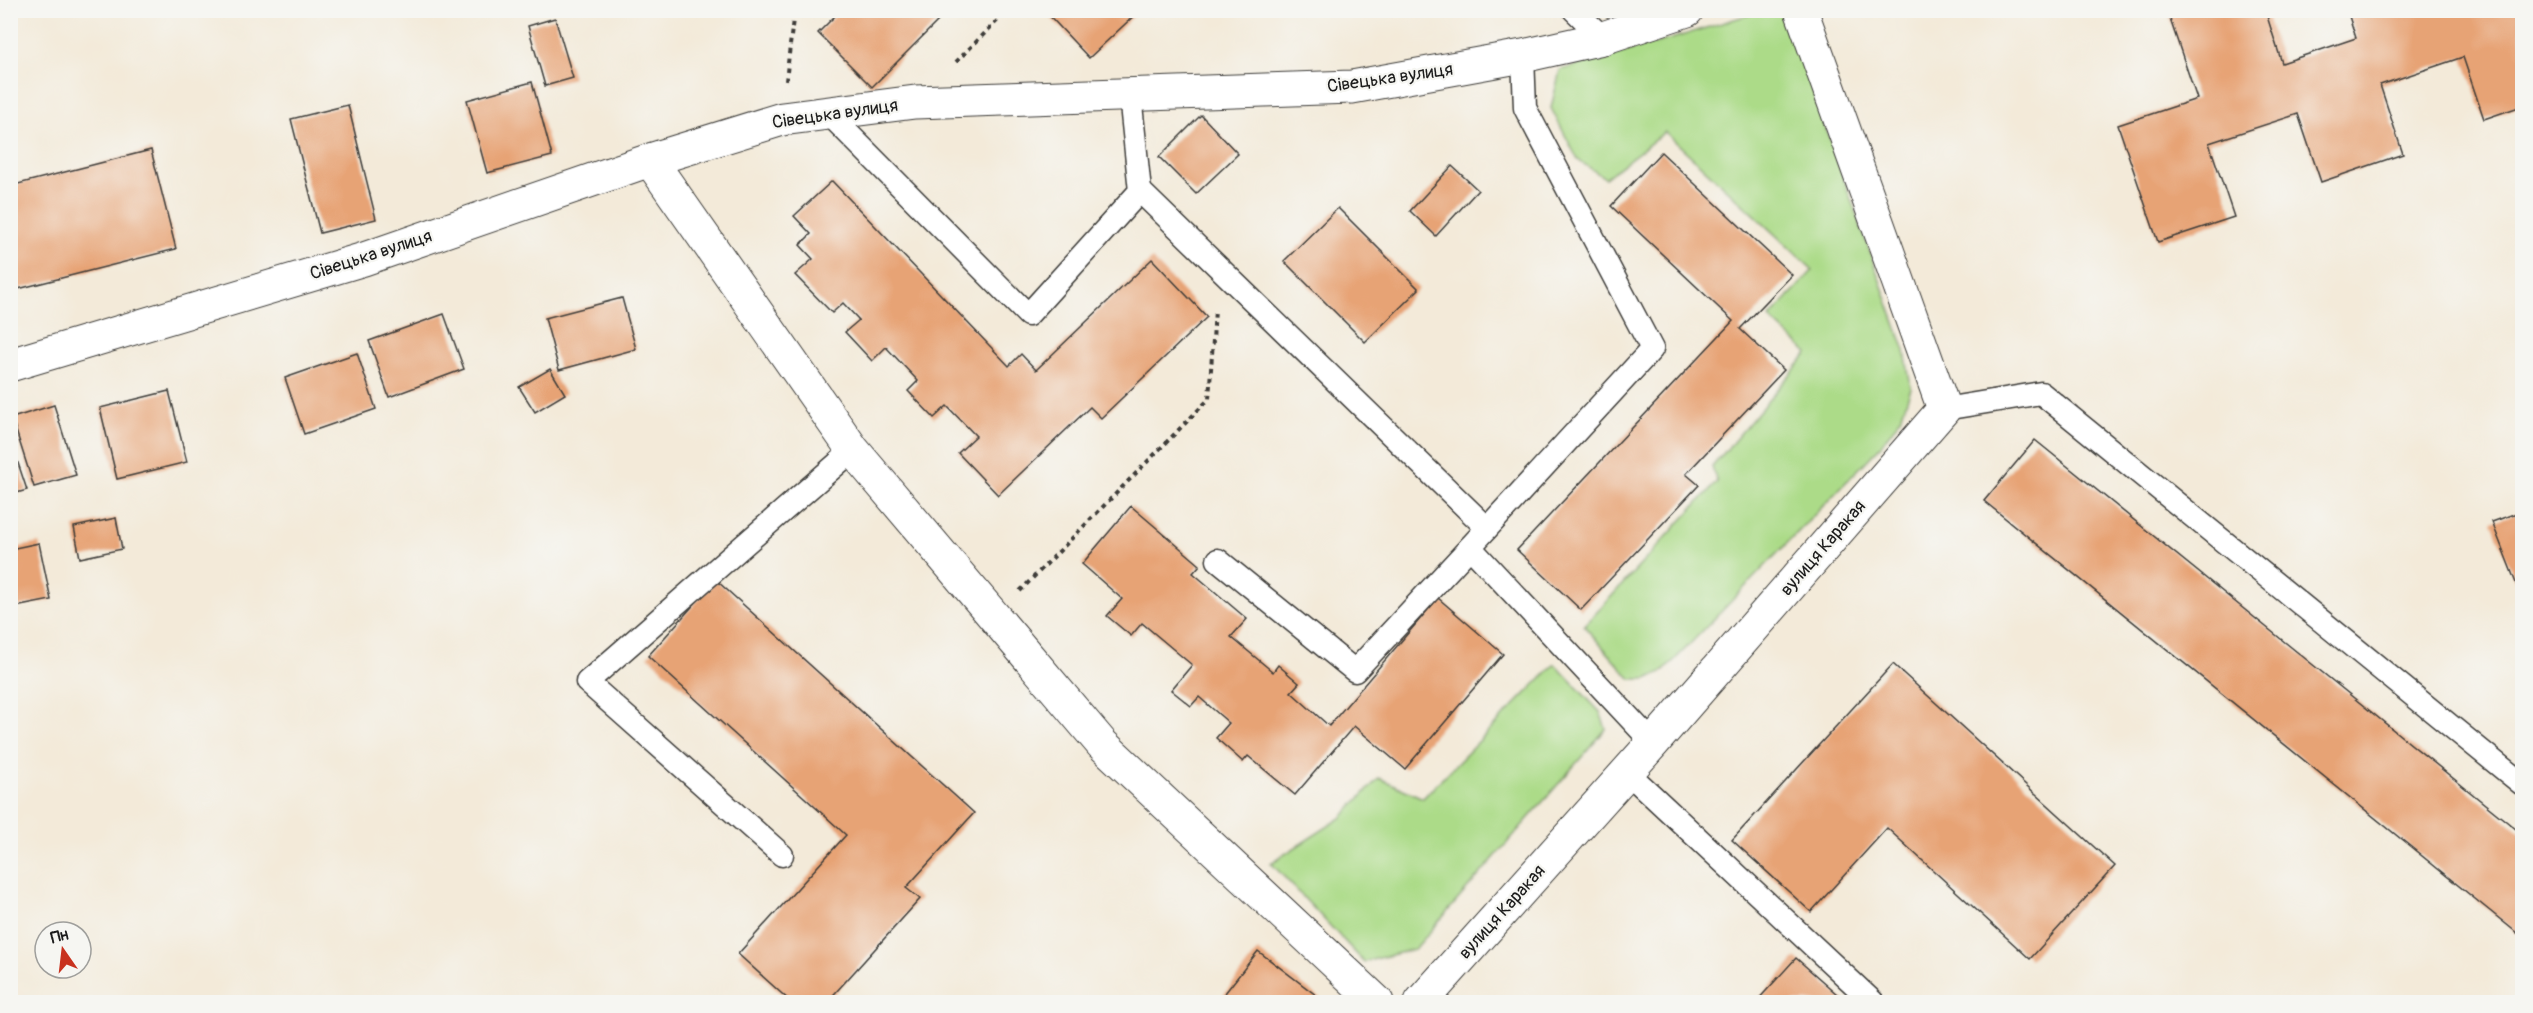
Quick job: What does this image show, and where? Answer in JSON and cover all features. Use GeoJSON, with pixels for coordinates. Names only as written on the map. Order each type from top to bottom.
{"type":"FeatureCollection","features":[{"type":"Feature","properties":{"kind":"street","name":"Сівецька вулиця"},"geometry":{"type":"LineString","coordinates":[[10,365],[364,259],[650,160],[782,119],[915,102],[1352,87],[1524,56],[1603,38],[1687,10]]}},
{"type":"Feature","properties":{"kind":"street"},"geometry":{"type":"LineString","coordinates":[[1801,10],[1944,409]]}},
{"type":"Feature","properties":{"kind":"street"},"geometry":{"type":"LineString","coordinates":[[650,160],[853,450],[1102,744],[1377,1002]]}},
{"type":"Feature","properties":{"kind":"street","name":"вулиця Каракая"},"geometry":{"type":"LineString","coordinates":[[1421,1002],[1653,743],[1944,409]]}},
{"type":"Feature","properties":{"kind":"lane"},"geometry":{"type":"LineString","coordinates":[[1574,10],[1603,38]]}},
{"type":"Feature","properties":{"kind":"lane"},"geometry":{"type":"LineString","coordinates":[[1218,560],[1355,671],[1652,349],[1525,108],[1524,56]]}},
{"type":"Feature","properties":{"kind":"lane"},"geometry":{"type":"LineString","coordinates":[[1130,95],[1140,191],[1487,528]]}},
{"type":"Feature","properties":{"kind":"lane"},"geometry":{"type":"LineString","coordinates":[[829,114],[1028,315],[1140,191]]}},
{"type":"Feature","properties":{"kind":"lane"},"geometry":{"type":"LineString","coordinates":[[1944,409],[2041,393],[2523,784]]}},
{"type":"Feature","properties":{"kind":"lane"},"geometry":{"type":"LineString","coordinates":[[782,855],[587,682],[853,450]]}},
{"type":"Feature","properties":{"kind":"lane"},"geometry":{"type":"LineString","coordinates":[[1470,547],[1653,743]]}},
{"type":"Feature","properties":{"kind":"lane"},"geometry":{"type":"LineString","coordinates":[[1627,772],[1873,1002]]}},
{"type":"Feature","properties":{"kind":"path"},"geometry":{"type":"LineString","coordinates":[[782,119],[794,10]]}},
{"type":"Feature","properties":{"kind":"path"},"geometry":{"type":"LineString","coordinates":[[915,102],[1008,10]]}},
{"type":"Feature","properties":{"kind":"path"},"geometry":{"type":"LineString","coordinates":[[994,617],[1209,399],[1218,267]]}},
{"type":"Feature","properties":{"kind":"green space"},"geometry":{"type":"Polygon","coordinates":[[[1760,11],[1784,11],[1905,351],[1911,388],[1901,418],[1878,449],[1664,671],[1647,679],[1631,679],[1584,626],[1717,482],[1712,467],[1808,353],[1769,318],[1813,270],[1665,132],[1605,178],[1578,160],[1551,108],[1560,70],[1760,11]]]}},
{"type":"Feature","properties":{"kind":"green space"},"geometry":{"type":"Polygon","coordinates":[[[1555,664],[1600,712],[1606,729],[1415,949],[1364,962],[1271,863],[1341,818],[1379,778],[1423,798],[1555,664]]]}},
{"type":"Feature","properties":{"kind":"building"},"geometry":{"type":"Polygon","coordinates":[[[841,10],[949,10],[872,87],[818,33],[841,10]]]}},
{"type":"Feature","properties":{"kind":"building"},"geometry":{"type":"Polygon","coordinates":[[[1044,10],[1140,10],[1089,58],[1044,10]]]}},
{"type":"Feature","properties":{"kind":"building"},"geometry":{"type":"Polygon","coordinates":[[[2187,10],[2265,10],[2282,63],[2356,38],[2347,10],[2522,10],[2522,106],[2484,119],[2463,57],[2380,85],[2403,154],[2321,182],[2298,114],[2209,143],[2234,217],[2158,242],[2118,125],[2197,99],[2169,16],[2187,10]]]}},
{"type":"Feature","properties":{"kind":"building"},"geometry":{"type":"Polygon","coordinates":[[[555,18],[573,78],[545,86],[528,26],[555,18]]]}},
{"type":"Feature","properties":{"kind":"building"},"geometry":{"type":"Polygon","coordinates":[[[532,82],[552,156],[487,173],[467,100],[532,82]]]}},
{"type":"Feature","properties":{"kind":"building"},"geometry":{"type":"Polygon","coordinates":[[[348,105],[376,219],[320,233],[291,119],[348,105]]]}},
{"type":"Feature","properties":{"kind":"building"},"geometry":{"type":"Polygon","coordinates":[[[1201,115],[1238,154],[1196,194],[1159,157],[1201,115]]]}},
{"type":"Feature","properties":{"kind":"building"},"geometry":{"type":"Polygon","coordinates":[[[151,150],[176,249],[10,291],[10,186],[151,150]]]}},
{"type":"Feature","properties":{"kind":"building"},"geometry":{"type":"Polygon","coordinates":[[[1661,152],[1792,275],[1740,329],[1784,370],[1686,474],[1699,485],[1581,610],[1517,550],[1733,321],[1611,206],[1661,152]]]}},
{"type":"Feature","properties":{"kind":"building"},"geometry":{"type":"Polygon","coordinates":[[[1452,166],[1478,190],[1436,236],[1410,211],[1452,166]]]}},
{"type":"Feature","properties":{"kind":"building"},"geometry":{"type":"Polygon","coordinates":[[[832,181],[1009,366],[1021,354],[1036,370],[1152,259],[1207,317],[1101,418],[1090,407],[998,495],[958,453],[976,436],[947,406],[934,418],[908,391],[918,381],[886,347],[872,361],[845,332],[859,320],[843,303],[832,313],[795,275],[813,259],[800,245],[811,234],[794,216],[832,181]]]}},
{"type":"Feature","properties":{"kind":"building"},"geometry":{"type":"Polygon","coordinates":[[[1338,208],[1419,289],[1365,342],[1284,261],[1338,208]]]}},
{"type":"Feature","properties":{"kind":"building"},"geometry":{"type":"Polygon","coordinates":[[[622,298],[636,349],[559,370],[545,318],[622,298]]]}},
{"type":"Feature","properties":{"kind":"building"},"geometry":{"type":"Polygon","coordinates":[[[444,314],[464,369],[389,397],[369,341],[444,314]]]}},
{"type":"Feature","properties":{"kind":"building"},"geometry":{"type":"Polygon","coordinates":[[[357,353],[376,409],[304,434],[285,378],[357,353]]]}},
{"type":"Feature","properties":{"kind":"building"},"geometry":{"type":"Polygon","coordinates":[[[550,369],[565,394],[535,412],[519,387],[550,369]]]}},
{"type":"Feature","properties":{"kind":"building"},"geometry":{"type":"Polygon","coordinates":[[[169,391],[187,462],[117,479],[100,408],[169,391]]]}},
{"type":"Feature","properties":{"kind":"building"},"geometry":{"type":"Polygon","coordinates":[[[54,405],[76,475],[34,487],[12,418],[54,405]]]}},
{"type":"Feature","properties":{"kind":"building"},"geometry":{"type":"Polygon","coordinates":[[[2035,440],[2522,834],[2522,937],[1984,501],[2035,440]]]}},
{"type":"Feature","properties":{"kind":"building"},"geometry":{"type":"Polygon","coordinates":[[[10,443],[27,490],[10,495],[10,443]]]}},
{"type":"Feature","properties":{"kind":"building"},"geometry":{"type":"Polygon","coordinates":[[[1131,506],[1200,565],[1193,573],[1247,619],[1231,637],[1273,672],[1278,665],[1299,683],[1291,692],[1329,726],[1438,598],[1503,654],[1405,769],[1354,726],[1295,795],[1248,756],[1243,762],[1216,738],[1229,723],[1199,697],[1191,706],[1171,690],[1192,665],[1142,623],[1131,636],[1107,616],[1122,599],[1082,564],[1131,506]]]}},
{"type":"Feature","properties":{"kind":"building"},"geometry":{"type":"Polygon","coordinates":[[[2522,511],[2522,595],[2521,596],[2492,522],[2522,511]]]}},
{"type":"Feature","properties":{"kind":"building"},"geometry":{"type":"Polygon","coordinates":[[[116,518],[122,549],[80,558],[74,527],[116,518]]]}},
{"type":"Feature","properties":{"kind":"building"},"geometry":{"type":"Polygon","coordinates":[[[39,543],[51,600],[10,608],[10,549],[39,543]]]}},
{"type":"Feature","properties":{"kind":"building"},"geometry":{"type":"Polygon","coordinates":[[[716,580],[974,813],[906,888],[920,899],[827,1002],[791,1002],[738,954],[846,835],[648,656],[716,580]]]}},
{"type":"Feature","properties":{"kind":"building"},"geometry":{"type":"Polygon","coordinates":[[[1893,664],[2115,866],[2030,959],[1887,828],[1811,912],[1732,840],[1893,664]]]}},
{"type":"Feature","properties":{"kind":"building"},"geometry":{"type":"Polygon","coordinates":[[[1258,951],[1325,1002],[1218,1002],[1258,951]]]}},
{"type":"Feature","properties":{"kind":"building"},"geometry":{"type":"Polygon","coordinates":[[[1796,958],[1846,1002],[1756,1002],[1796,958]]]}}]}
